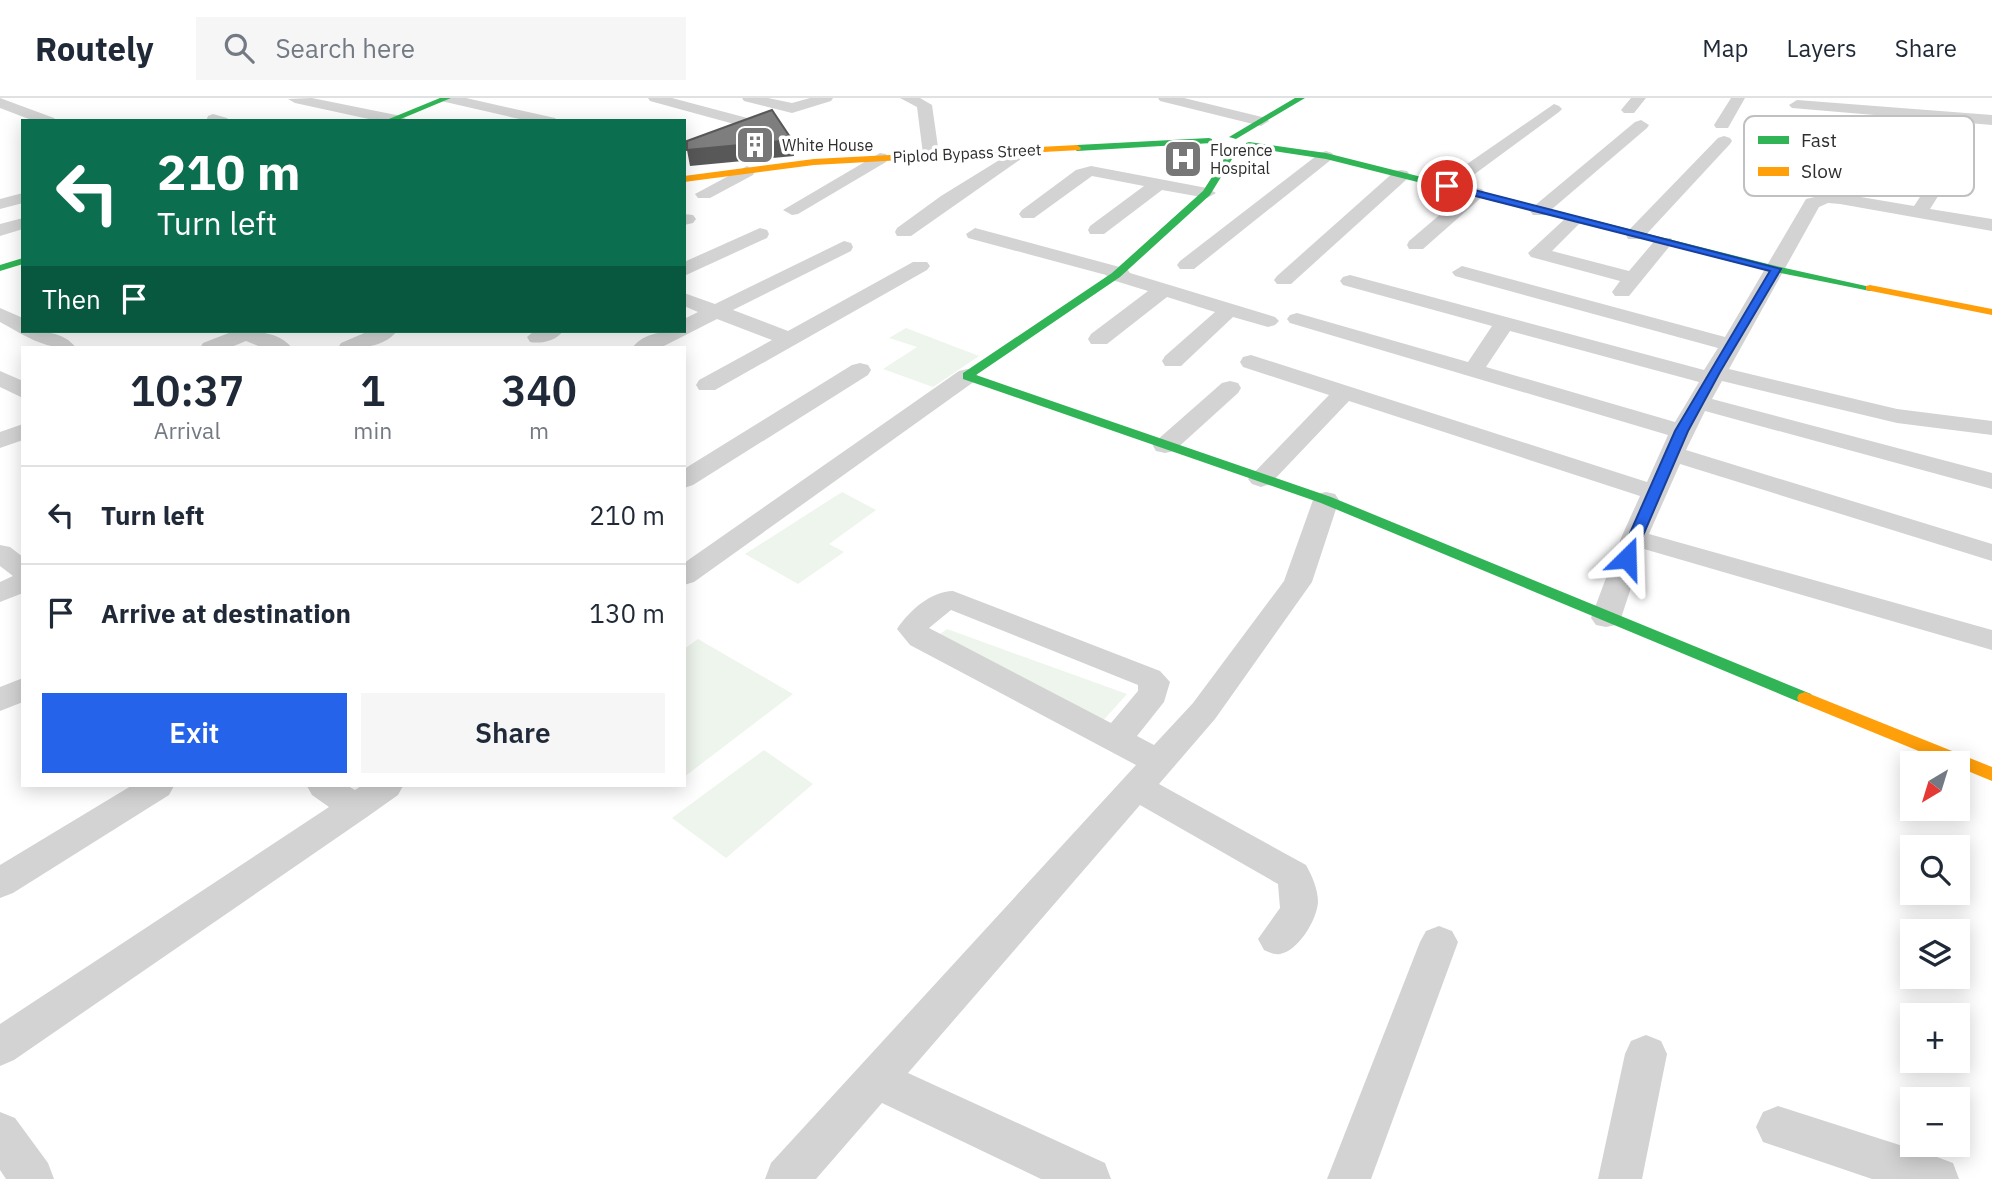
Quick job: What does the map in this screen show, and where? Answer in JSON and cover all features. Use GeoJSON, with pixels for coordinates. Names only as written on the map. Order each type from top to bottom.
{"type":"FeatureCollection","features":[{"type":"Feature","properties":{"kind":"street"},"geometry":{"type":"LineString","coordinates":[[396,119],[446,98],[541,119]]}},
{"type":"Feature","properties":{"kind":"street"},"geometry":{"type":"LineString","coordinates":[[655,98],[745,122]]}},
{"type":"Feature","properties":{"kind":"street"},"geometry":{"type":"LineString","coordinates":[[749,98],[792,108],[826,98]]}},
{"type":"Feature","properties":{"kind":"street"},"geometry":{"type":"LineString","coordinates":[[907,98],[924,105],[931,154]]}},
{"type":"Feature","properties":{"kind":"street"},"geometry":{"type":"LineString","coordinates":[[686,575],[967,376],[1118,274],[1207,194],[1233,144],[1261,121],[1301,98]]}},
{"type":"Feature","properties":{"kind":"street"},"geometry":{"type":"LineString","coordinates":[[1635,235],[1723,133],[1738,98]]}},
{"type":"Feature","properties":{"kind":"street"},"geometry":{"type":"LineString","coordinates":[[295,99],[389,119]]}},
{"type":"Feature","properties":{"kind":"street"},"geometry":{"type":"LineString","coordinates":[[1174,99],[1261,121]]}},
{"type":"Feature","properties":{"kind":"street"},"geometry":{"type":"LineString","coordinates":[[0,103],[44,119]]}},
{"type":"Feature","properties":{"kind":"street"},"geometry":{"type":"LineString","coordinates":[[1797,105],[1940,116]]}},
{"type":"Feature","properties":{"kind":"street"},"geometry":{"type":"LineString","coordinates":[[1978,106],[1992,120]]}},
{"type":"Feature","properties":{"kind":"street"},"geometry":{"type":"LineString","coordinates":[[1447,186],[1554,109]]}},
{"type":"Feature","properties":{"kind":"street"},"geometry":{"type":"LineString","coordinates":[[1974,119],[1992,120]]}},
{"type":"Feature","properties":{"kind":"street"},"geometry":{"type":"LineString","coordinates":[[1539,211],[1641,125]]}},
{"type":"Feature","properties":{"kind":"street"},"geometry":{"type":"LineString","coordinates":[[1233,144],[1244,140],[1249,145],[1326,156],[1776,269],[1992,312]]}},
{"type":"Feature","properties":{"kind":"street","name":"Piplod Bypass Street"},"geometry":{"type":"LineString","coordinates":[[686,179],[931,154],[1209,141],[1214,148],[1233,144]]}},
{"type":"Feature","properties":{"kind":"street"},"geometry":{"type":"LineString","coordinates":[[904,232],[1022,151]]}},
{"type":"Feature","properties":{"kind":"street"},"geometry":{"type":"LineString","coordinates":[[1187,265],[1326,156]]}},
{"type":"Feature","properties":{"kind":"street"},"geometry":{"type":"LineString","coordinates":[[792,210],[880,158]]}},
{"type":"Feature","properties":{"kind":"street"},"geometry":{"type":"LineString","coordinates":[[704,194],[747,171]]}},
{"type":"Feature","properties":{"kind":"street"},"geometry":{"type":"LineString","coordinates":[[1028,214],[1082,174],[1091,171],[1207,194]]}},
{"type":"Feature","properties":{"kind":"street"},"geometry":{"type":"LineString","coordinates":[[1284,280],[1401,175]]}},
{"type":"Feature","properties":{"kind":"street"},"geometry":{"type":"LineString","coordinates":[[1097,230],[1160,183]]}},
{"type":"Feature","properties":{"kind":"street"},"geometry":{"type":"LineString","coordinates":[[1416,245],[1476,193]]}},
{"type":"Feature","properties":{"kind":"street"},"geometry":{"type":"LineString","coordinates":[[1919,212],[1929,196]]}},
{"type":"Feature","properties":{"kind":"street"},"geometry":{"type":"LineString","coordinates":[[1605,618],[1634,538],[1677,443],[1712,375],[1776,269],[1812,202],[1827,198],[1840,199],[1992,225]]}},
{"type":"Feature","properties":{"kind":"street"},"geometry":{"type":"LineString","coordinates":[[0,204],[21,199]]}},
{"type":"Feature","properties":{"kind":"street"},"geometry":{"type":"LineString","coordinates":[[1574,220],[1531,260],[1628,285],[1664,242]]}},
{"type":"Feature","properties":{"kind":"street"},"geometry":{"type":"LineString","coordinates":[[0,230],[21,224]]}},
{"type":"Feature","properties":{"kind":"street"},"geometry":{"type":"LineString","coordinates":[[686,269],[760,234]]}},
{"type":"Feature","properties":{"kind":"street"},"geometry":{"type":"LineString","coordinates":[[975,234],[1118,274],[1268,321]]}},
{"type":"Feature","properties":{"kind":"street"},"geometry":{"type":"LineString","coordinates":[[686,326],[845,247]]}},
{"type":"Feature","properties":{"kind":"street"},"geometry":{"type":"LineString","coordinates":[[1,267],[21,262]]}},
{"type":"Feature","properties":{"kind":"street"},"geometry":{"type":"LineString","coordinates":[[707,385],[920,267]]}},
{"type":"Feature","properties":{"kind":"street"},"geometry":{"type":"LineString","coordinates":[[1462,272],[1731,345]]}},
{"type":"Feature","properties":{"kind":"street"},"geometry":{"type":"LineString","coordinates":[[1350,281],[1504,324],[1712,375],[1896,416],[1992,428]]}},
{"type":"Feature","properties":{"kind":"street"},"geometry":{"type":"LineString","coordinates":[[1099,339],[1164,289]]}},
{"type":"Feature","properties":{"kind":"street"},"geometry":{"type":"LineString","coordinates":[[686,300],[789,339]]}},
{"type":"Feature","properties":{"kind":"street"},"geometry":{"type":"LineString","coordinates":[[1173,361],[1230,309]]}},
{"type":"Feature","properties":{"kind":"street"},"geometry":{"type":"LineString","coordinates":[[0,314],[21,325]]}},
{"type":"Feature","properties":{"kind":"street"},"geometry":{"type":"LineString","coordinates":[[1297,319],[1473,370],[1992,553]]}},
{"type":"Feature","properties":{"kind":"street"},"geometry":{"type":"LineString","coordinates":[[1473,370],[1504,324]]}},
{"type":"Feature","properties":{"kind":"street"},"geometry":{"type":"LineString","coordinates":[[36,333],[61,346]]}},
{"type":"Feature","properties":{"kind":"street"},"geometry":{"type":"LineString","coordinates":[[216,346],[247,333]]}},
{"type":"Feature","properties":{"kind":"street"},"geometry":{"type":"LineString","coordinates":[[251,333],[277,346]]}},
{"type":"Feature","properties":{"kind":"street"},"geometry":{"type":"LineString","coordinates":[[353,346],[382,333]]}},
{"type":"Feature","properties":{"kind":"street"},"geometry":{"type":"LineString","coordinates":[[647,346],[674,333]]}},
{"type":"Feature","properties":{"kind":"street"},"geometry":{"type":"LineString","coordinates":[[1251,362],[1656,494]]}},
{"type":"Feature","properties":{"kind":"street"},"geometry":{"type":"LineString","coordinates":[[686,479],[860,370]]}},
{"type":"Feature","properties":{"kind":"street"},"geometry":{"type":"LineString","coordinates":[[967,376],[1326,500],[1605,618],[1992,774]]}},
{"type":"Feature","properties":{"kind":"street"},"geometry":{"type":"LineString","coordinates":[[0,378],[21,390]]}},
{"type":"Feature","properties":{"kind":"street"},"geometry":{"type":"LineString","coordinates":[[1165,446],[1230,388]]}},
{"type":"Feature","properties":{"kind":"street"},"geometry":{"type":"LineString","coordinates":[[1261,478],[1345,392]]}},
{"type":"Feature","properties":{"kind":"street"},"geometry":{"type":"LineString","coordinates":[[1698,401],[1992,481]]}},
{"type":"Feature","properties":{"kind":"street"},"geometry":{"type":"LineString","coordinates":[[0,441],[21,431]]}},
{"type":"Feature","properties":{"kind":"street"},"geometry":{"type":"LineString","coordinates":[[788,1179],[1204,711],[1298,582],[1326,500]]}},
{"type":"Feature","properties":{"kind":"street"},"geometry":{"type":"LineString","coordinates":[[1634,538],[1992,640]]}},
{"type":"Feature","properties":{"kind":"street"},"geometry":{"type":"LineString","coordinates":[[0,553],[21,569]]}},
{"type":"Feature","properties":{"kind":"street"},"geometry":{"type":"LineString","coordinates":[[0,593],[21,583]]}},
{"type":"Feature","properties":{"kind":"street"},"geometry":{"type":"LineString","coordinates":[[1116,740],[1153,694],[1155,682],[1149,678],[953,600],[945,600],[912,629],[921,638],[1116,740],[1147,775],[1293,875],[1302,900],[1295,918],[1277,939]]}},
{"type":"Feature","properties":{"kind":"street"},"geometry":{"type":"LineString","coordinates":[[0,700],[21,690]]}},
{"type":"Feature","properties":{"kind":"street"},"geometry":{"type":"LineString","coordinates":[[0,883],[154,787]]}},
{"type":"Feature","properties":{"kind":"street"},"geometry":{"type":"LineString","coordinates":[[325,787],[355,807]]}},
{"type":"Feature","properties":{"kind":"street"},"geometry":{"type":"LineString","coordinates":[[0,1047],[385,787]]}},
{"type":"Feature","properties":{"kind":"street"},"geometry":{"type":"LineString","coordinates":[[1349,1179],[1439,942]]}},
{"type":"Feature","properties":{"kind":"street"},"geometry":{"type":"LineString","coordinates":[[1620,1179],[1646,1054]]}},
{"type":"Feature","properties":{"kind":"street"},"geometry":{"type":"LineString","coordinates":[[876,1079],[1089,1179]]}},
{"type":"Feature","properties":{"kind":"street"},"geometry":{"type":"LineString","coordinates":[[1778,1127],[1937,1179]]}},
{"type":"Feature","properties":{"kind":"street"},"geometry":{"type":"LineString","coordinates":[[0,1133],[32,1179]]}},
{"type":"Feature","properties":{"kind":"shaded area"},"geometry":{"type":"Polygon","coordinates":[[[906,328],[979,356],[933,387],[883,369],[917,347],[889,338],[906,328]]]}},
{"type":"Feature","properties":{"kind":"shaded area"},"geometry":{"type":"Polygon","coordinates":[[[842,492],[876,510],[829,544],[844,552],[798,584],[745,554],[842,492]]]}},
{"type":"Feature","properties":{"kind":"shaded area"},"geometry":{"type":"Polygon","coordinates":[[[947,629],[1127,694],[1100,724],[923,646],[947,629]]]}},
{"type":"Feature","properties":{"kind":"shaded area"},"geometry":{"type":"Polygon","coordinates":[[[698,639],[793,694],[686,775],[686,648],[698,639]]]}},
{"type":"Feature","properties":{"kind":"shaded area"},"geometry":{"type":"Polygon","coordinates":[[[764,750],[813,784],[726,858],[672,818],[764,750]]]}},
{"type":"Feature","properties":{"kind":"building"},"geometry":{"type":"Polygon","coordinates":[[[772,110],[792,140],[687,150],[687,141],[772,110]]]}},
{"type":"Feature","properties":{"kind":"traffic: fast"},"geometry":{"type":"LineString","coordinates":[[393,119],[447,98]]}},
{"type":"Feature","properties":{"kind":"traffic: fast"},"geometry":{"type":"LineString","coordinates":[[1233,137],[1301,98]]}},
{"type":"Feature","properties":{"kind":"traffic: fast"},"geometry":{"type":"LineString","coordinates":[[1077,148],[1209,141]]}},
{"type":"Feature","properties":{"kind":"traffic: fast"},"geometry":{"type":"LineString","coordinates":[[1249,145],[1326,156],[1776,269],[1870,288]]}},
{"type":"Feature","properties":{"kind":"traffic: fast"},"geometry":{"type":"LineString","coordinates":[[967,376],[1116,275],[1207,193],[1233,151]]}},
{"type":"Feature","properties":{"kind":"traffic: fast"},"geometry":{"type":"LineString","coordinates":[[0,268],[21,262]]}},
{"type":"Feature","properties":{"kind":"traffic: fast"},"geometry":{"type":"LineString","coordinates":[[967,376],[1326,500],[1805,698]]}},
{"type":"Feature","properties":{"kind":"traffic: slow"},"geometry":{"type":"LineString","coordinates":[[686,179],[814,162],[1077,148]]}},
{"type":"Feature","properties":{"kind":"traffic: slow"},"geometry":{"type":"LineString","coordinates":[[1870,288],[1992,312]]}},
{"type":"Feature","properties":{"kind":"traffic: slow"},"geometry":{"type":"LineString","coordinates":[[1805,698],[1992,774]]}},
{"type":"Feature","properties":{"kind":"place","name":"White House"},"geometry":{"type":"Point","coordinates":[755,145]}},
{"type":"Feature","properties":{"kind":"place","name":"Florence Hospital"},"geometry":{"type":"Point","coordinates":[1183,159]}},
{"type":"Feature","properties":{"kind":"route"},"geometry":{"type":"LineString","coordinates":[[1447,186],[1776,269],[1682,431],[1627,558]]}}]}
